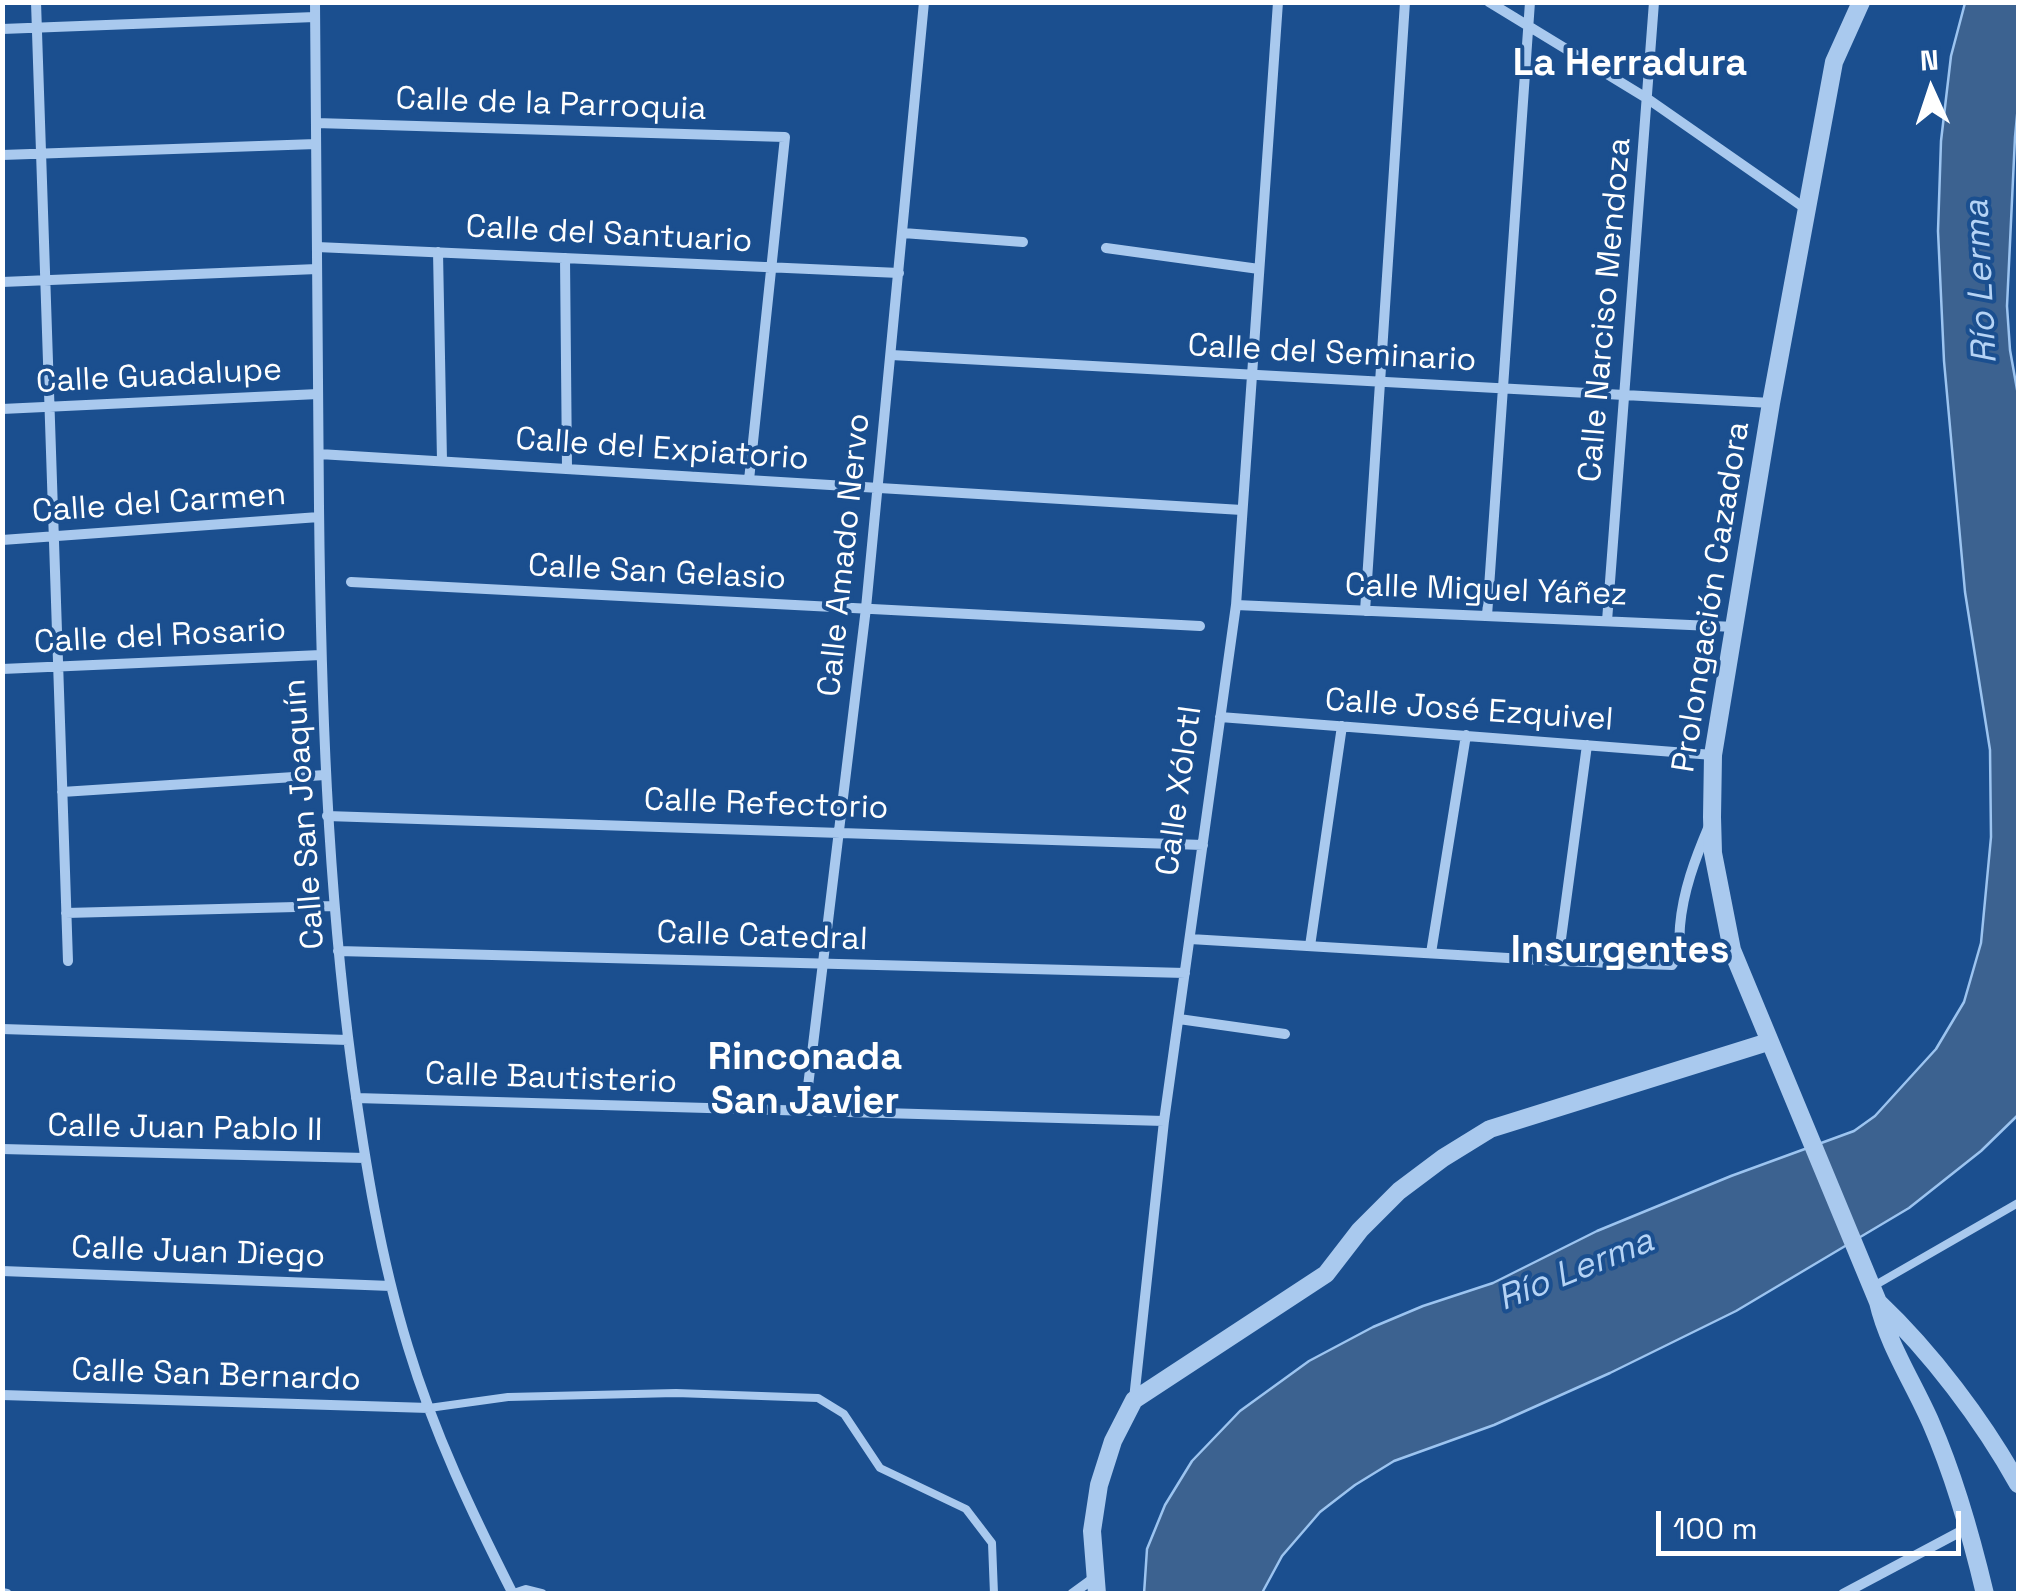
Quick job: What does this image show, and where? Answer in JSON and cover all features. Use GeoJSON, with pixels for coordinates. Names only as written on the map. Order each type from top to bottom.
{"type":"FeatureCollection","features":[{"type":"Feature","properties":{"kind":"street"},"geometry":{"type":"LineString","coordinates":[[36,2],[68,961]]}},
{"type":"Feature","properties":{"kind":"street","name":"Calle San Joaquín"},"geometry":{"type":"LineString","coordinates":[[315,2],[321,655],[327,816],[348,1040],[376,1222],[391,1286],[428,1408],[467,1503],[513,1594]]}},
{"type":"Feature","properties":{"kind":"street","name":"Calle Amado Nervo"},"geometry":{"type":"LineString","coordinates":[[805,1111],[866,608],[924,2]]}},
{"type":"Feature","properties":{"kind":"street","name":"Calle Xólotl"},"geometry":{"type":"LineString","coordinates":[[1084,1590],[1098,1486],[1112,1441],[1134,1400],[1164,1122],[1236,605],[1278,2]]}},
{"type":"Feature","properties":{"kind":"street"},"geometry":{"type":"LineString","coordinates":[[1365,610],[1405,2]]}},
{"type":"Feature","properties":{"kind":"street"},"geometry":{"type":"LineString","coordinates":[[1490,2],[1648,100],[1807,209]]}},
{"type":"Feature","properties":{"kind":"street"},"geometry":{"type":"LineString","coordinates":[[1487,616],[1530,2]]}},
{"type":"Feature","properties":{"kind":"street","name":"Calle Narciso Mendoza"},"geometry":{"type":"LineString","coordinates":[[1607,621],[1654,2]]}},
{"type":"Feature","properties":{"kind":"street","name":"Prolongación Cazadora"},"geometry":{"type":"LineString","coordinates":[[1860,2],[1834,62],[1772,403],[1713,754],[1713,853],[1732,950],[1768,1042],[1784,1070],[1885,1329],[1948,1462],[1985,1594]]}},
{"type":"Feature","properties":{"kind":"street"},"geometry":{"type":"LineString","coordinates":[[2,30],[315,17]]}},
{"type":"Feature","properties":{"kind":"street","name":"Calle de la Parroquia"},"geometry":{"type":"LineString","coordinates":[[316,123],[785,137],[772,267]]}},
{"type":"Feature","properties":{"kind":"street"},"geometry":{"type":"LineString","coordinates":[[2,155],[316,144]]}},
{"type":"Feature","properties":{"kind":"street"},"geometry":{"type":"LineString","coordinates":[[902,233],[1023,242]]}},
{"type":"Feature","properties":{"kind":"street","name":"Calle del Santuario"},"geometry":{"type":"LineString","coordinates":[[317,246],[898,273]]}},
{"type":"Feature","properties":{"kind":"street"},"geometry":{"type":"LineString","coordinates":[[1106,248],[1259,270]]}},
{"type":"Feature","properties":{"kind":"street"},"geometry":{"type":"LineString","coordinates":[[438,252],[442,461]]}},
{"type":"Feature","properties":{"kind":"street"},"geometry":{"type":"LineString","coordinates":[[564,258],[568,469]]}},
{"type":"Feature","properties":{"kind":"street"},"geometry":{"type":"LineString","coordinates":[[749,480],[772,267]]}},
{"type":"Feature","properties":{"kind":"street"},"geometry":{"type":"LineString","coordinates":[[2,282],[317,269]]}},
{"type":"Feature","properties":{"kind":"street","name":"Calle del Seminario"},"geometry":{"type":"LineString","coordinates":[[891,355],[1772,403]]}},
{"type":"Feature","properties":{"kind":"street","name":"Calle Guadalupe"},"geometry":{"type":"LineString","coordinates":[[2,409],[318,394]]}},
{"type":"Feature","properties":{"kind":"street","name":"Calle del Expiatorio"},"geometry":{"type":"LineString","coordinates":[[319,454],[1242,510]]}},
{"type":"Feature","properties":{"kind":"street","name":"Calle del Carmen"},"geometry":{"type":"LineString","coordinates":[[2,540],[320,517]]}},
{"type":"Feature","properties":{"kind":"street","name":"Calle San Gelasio"},"geometry":{"type":"LineString","coordinates":[[351,582],[1200,626]]}},
{"type":"Feature","properties":{"kind":"street","name":"Calle Miguel Yáñez"},"geometry":{"type":"LineString","coordinates":[[1236,605],[1734,627]]}},
{"type":"Feature","properties":{"kind":"street","name":"Calle del Rosario"},"geometry":{"type":"LineString","coordinates":[[2,669],[321,655]]}},
{"type":"Feature","properties":{"kind":"street","name":"Calle José Ezquivel"},"geometry":{"type":"LineString","coordinates":[[1220,717],[1713,754]]}},
{"type":"Feature","properties":{"kind":"street"},"geometry":{"type":"LineString","coordinates":[[1310,946],[1342,726]]}},
{"type":"Feature","properties":{"kind":"street"},"geometry":{"type":"LineString","coordinates":[[1431,953],[1466,735]]}},
{"type":"Feature","properties":{"kind":"street"},"geometry":{"type":"LineString","coordinates":[[1558,960],[1587,745]]}},
{"type":"Feature","properties":{"kind":"street"},"geometry":{"type":"LineString","coordinates":[[62,792],[325,774]]}},
{"type":"Feature","properties":{"kind":"street","name":"Calle Refectorio"},"geometry":{"type":"LineString","coordinates":[[327,816],[1203,845]]}},
{"type":"Feature","properties":{"kind":"street"},"geometry":{"type":"LineString","coordinates":[[1190,939],[1672,965],[1678,957],[1690,872],[1712,817]]}},
{"type":"Feature","properties":{"kind":"street"},"geometry":{"type":"LineString","coordinates":[[66,913],[334,906]]}},
{"type":"Feature","properties":{"kind":"street","name":"Calle Catedral"},"geometry":{"type":"LineString","coordinates":[[338,950],[1185,973]]}},
{"type":"Feature","properties":{"kind":"street"},"geometry":{"type":"LineString","coordinates":[[1178,1019],[1284,1034]]}},
{"type":"Feature","properties":{"kind":"street"},"geometry":{"type":"LineString","coordinates":[[2,1029],[348,1040]]}},
{"type":"Feature","properties":{"kind":"street"},"geometry":{"type":"LineString","coordinates":[[1134,1400],[1326,1274],[1360,1230],[1400,1191],[1490,1129],[1768,1042]]}},
{"type":"Feature","properties":{"kind":"street","name":"Calle Bautisterio"},"geometry":{"type":"LineString","coordinates":[[356,1098],[1164,1122]]}},
{"type":"Feature","properties":{"kind":"street","name":"Calle Juan Pablo II"},"geometry":{"type":"LineString","coordinates":[[2,1150],[366,1158]]}},
{"type":"Feature","properties":{"kind":"street","name":"Calle Juan Diego"},"geometry":{"type":"LineString","coordinates":[[2,1270],[391,1286]]}},
{"type":"Feature","properties":{"kind":"street"},"geometry":{"type":"LineString","coordinates":[[1872,1288],[1997,1446],[2018,1484]]}},
{"type":"Feature","properties":{"kind":"street","name":"Calle San Bernardo"},"geometry":{"type":"LineString","coordinates":[[2,1395],[428,1408]]}},
{"type":"Feature","properties":{"kind":"street"},"geometry":{"type":"LineString","coordinates":[[1997,1446],[2018,1458]]}},
{"type":"Feature","properties":{"kind":"street"},"geometry":{"type":"LineString","coordinates":[[1843,1594],[1969,1527]]}},
{"type":"Feature","properties":{"kind":"street"},"geometry":{"type":"LineString","coordinates":[[513,1594],[526,1590],[542,1594]]}},
{"type":"Feature","properties":{"kind":"lane"},"geometry":{"type":"LineString","coordinates":[[1872,1288],[2018,1204]]}},
{"type":"Feature","properties":{"kind":"lane"},"geometry":{"type":"LineString","coordinates":[[428,1408],[527,1396],[676,1393],[818,1398],[844,1414],[880,1468],[966,1509],[992,1543],[994,1594]]}},
{"type":"Feature","properties":{"kind":"water","name":"Río Lerma"},"geometry":{"type":"Polygon","coordinates":[[[1965,3],[2018,3],[2018,105],[2007,306],[2018,395],[2018,1115],[1981,1151],[1909,1208],[1736,1311],[1494,1425],[1394,1461],[1355,1485],[1320,1512],[1282,1556],[1262,1593],[1144,1594],[1147,1549],[1165,1505],[1192,1461],[1240,1411],[1309,1361],[1373,1327],[1493,1283],[1597,1231],[1854,1131],[1875,1116],[1936,1049],[1964,1002],[1981,943],[1991,837],[1990,750],[1965,592],[1944,361],[1938,231],[1941,141],[1951,56],[1965,3]]]}},
{"type":"Feature","properties":{"kind":"district","name":"La Herradura"},"geometry":{"type":"Point","coordinates":[1630,65]}},
{"type":"Feature","properties":{"kind":"district","name":"Insurgentes"},"geometry":{"type":"Point","coordinates":[1620,952]}},
{"type":"Feature","properties":{"kind":"district","name":"Rinconada San Javier"},"geometry":{"type":"Point","coordinates":[805,1081]}}]}
